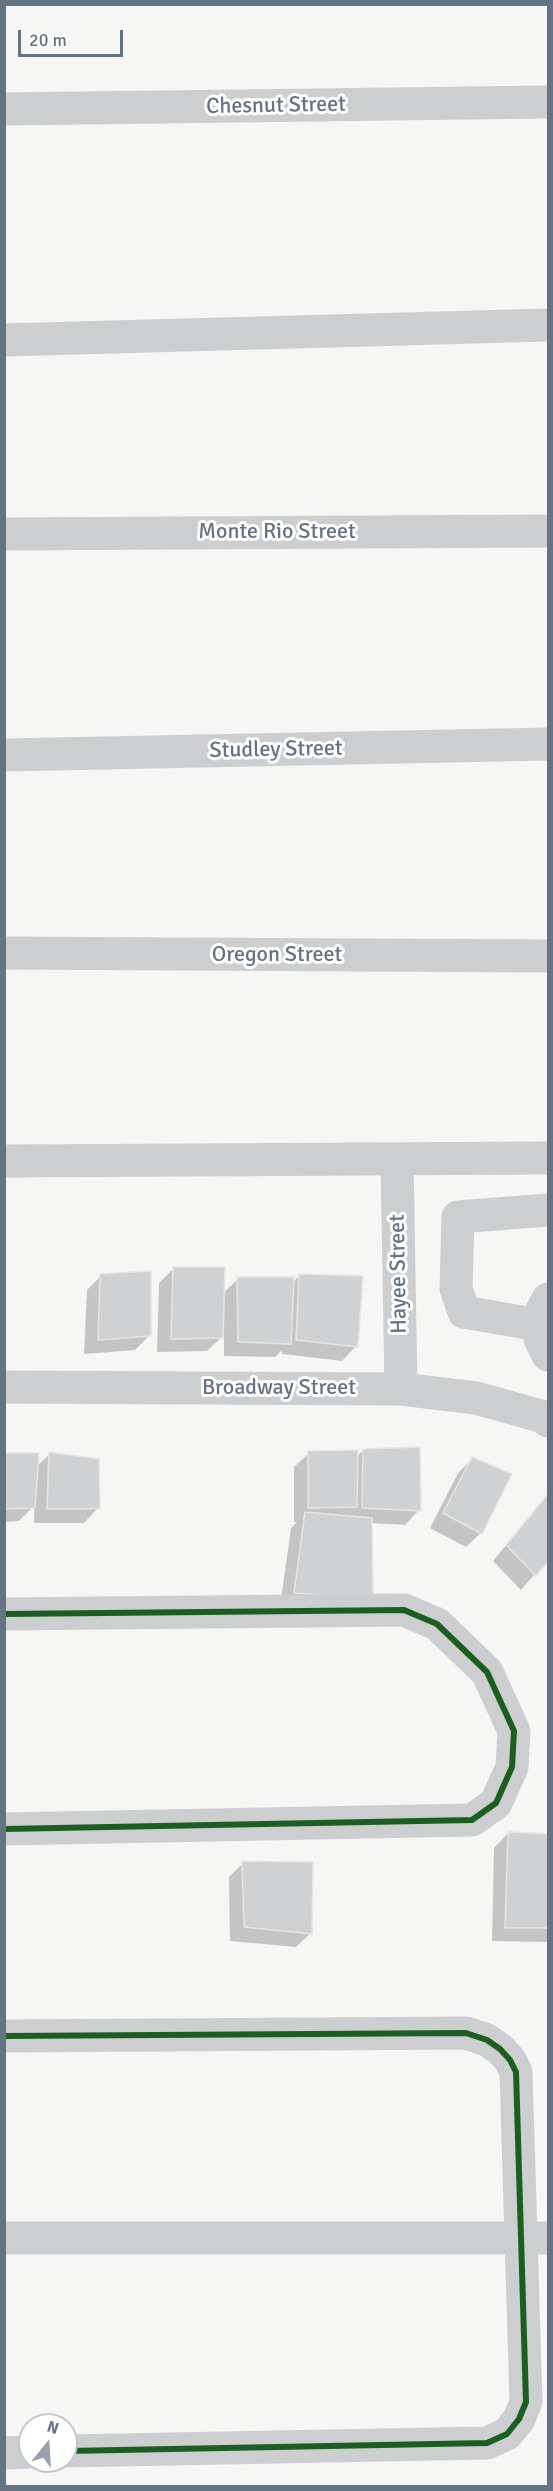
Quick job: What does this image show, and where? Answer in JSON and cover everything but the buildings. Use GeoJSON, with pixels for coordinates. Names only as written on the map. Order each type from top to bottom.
{"type":"FeatureCollection","features":[{"type":"Feature","properties":{"kind":"street","name":"Chesnut Street"},"geometry":{"type":"LineString","coordinates":[[4,109],[549,102]]}},
{"type":"Feature","properties":{"kind":"street"},"geometry":{"type":"LineString","coordinates":[[4,340],[549,325]]}},
{"type":"Feature","properties":{"kind":"street","name":"Monte Rio Street"},"geometry":{"type":"LineString","coordinates":[[4,534],[549,531]]}},
{"type":"Feature","properties":{"kind":"street","name":"Studley Street"},"geometry":{"type":"LineString","coordinates":[[4,755],[549,744]]}},
{"type":"Feature","properties":{"kind":"street","name":"Oregon Street"},"geometry":{"type":"LineString","coordinates":[[4,953],[549,956]]}},
{"type":"Feature","properties":{"kind":"street","name":"Hayee Street"},"geometry":{"type":"LineString","coordinates":[[397,1158],[401,1389]]}},
{"type":"Feature","properties":{"kind":"street"},"geometry":{"type":"LineString","coordinates":[[4,1161],[549,1158]]}},
{"type":"Feature","properties":{"kind":"street"},"geometry":{"type":"LineString","coordinates":[[545,1326],[464,1312],[456,1289],[458,1217],[549,1210]]}},
{"type":"Feature","properties":{"kind":"street","name":"Broadway Street"},"geometry":{"type":"LineString","coordinates":[[4,1387],[401,1389],[476,1398],[547,1415]]}},
{"type":"Feature","properties":{"kind":"street"},"geometry":{"type":"LineString","coordinates":[[4,1614],[404,1610],[437,1624],[487,1672],[514,1731],[512,1767],[496,1803],[472,1820],[4,1829]]}},
{"type":"Feature","properties":{"kind":"street"},"geometry":{"type":"LineString","coordinates":[[4,2036],[466,2033],[487,2040],[500,2049],[510,2060],[516,2072],[535,2239],[526,2402],[519,2419],[507,2434],[487,2443],[78,2451]]}},
{"type":"Feature","properties":{"kind":"street"},"geometry":{"type":"LineString","coordinates":[[4,2238],[535,2239]]}},
{"type":"Feature","properties":{"kind":"cycle path"},"geometry":{"type":"LineString","coordinates":[[4,1614],[404,1610],[437,1624],[487,1672],[514,1731],[512,1767],[496,1803],[472,1820],[4,1829]]}},
{"type":"Feature","properties":{"kind":"cycle path"},"geometry":{"type":"LineString","coordinates":[[4,2036],[466,2033],[487,2040],[500,2049],[510,2060],[516,2072],[526,2402],[519,2419],[507,2434],[487,2443],[78,2451]]}}]}
